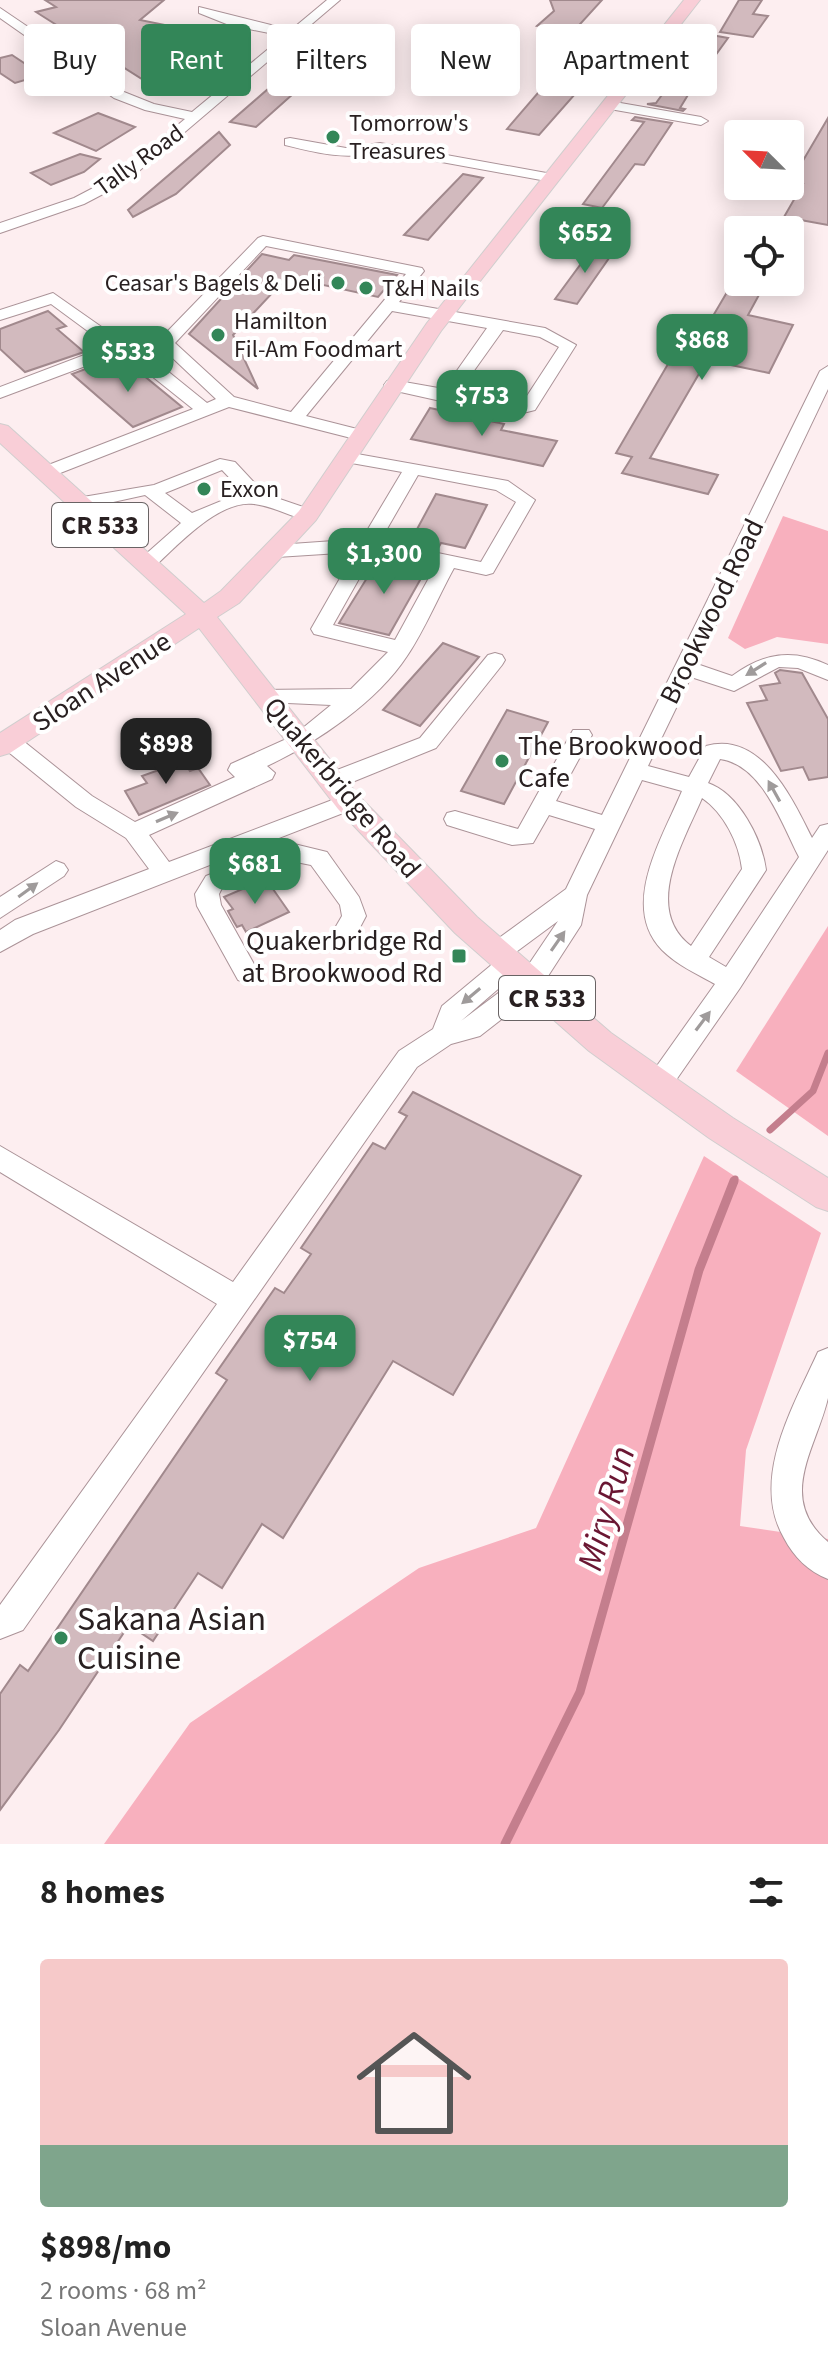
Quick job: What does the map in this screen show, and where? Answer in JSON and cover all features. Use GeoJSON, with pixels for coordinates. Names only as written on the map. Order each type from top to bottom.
{"type":"FeatureCollection","features":[{"type":"Feature","properties":{"kind":"main road","name":"Sloan Avenue"},"geometry":{"type":"LineString","coordinates":[[5,744],[230,597],[277,551],[308,515],[393,385],[444,315],[692,0]]}},
{"type":"Feature","properties":{"kind":"main road","name":"Quakerbridge Road"},"geometry":{"type":"LineString","coordinates":[[0,431],[203,616],[340,791],[411,871],[512,967],[600,1042],[658,1085],[828,1196]]}},
{"type":"Feature","properties":{"kind":"street","name":"Tally Road"},"geometry":{"type":"LineString","coordinates":[[306,24],[334,0]]}},
{"type":"Feature","properties":{"kind":"street"},"geometry":{"type":"LineString","coordinates":[[203,10],[233,22],[267,29]]}},
{"type":"Feature","properties":{"kind":"street"},"geometry":{"type":"LineString","coordinates":[[0,12],[119,95],[150,107],[196,117]]}},
{"type":"Feature","properties":{"kind":"street","name":"Tally Road"},"geometry":{"type":"LineString","coordinates":[[3,224],[79,201],[110,185],[138,166],[267,57]]}},
{"type":"Feature","properties":{"kind":"street"},"geometry":{"type":"LineString","coordinates":[[609,105],[701,121]]}},
{"type":"Feature","properties":{"kind":"street"},"geometry":{"type":"LineString","coordinates":[[290,142],[348,153],[364,153],[380,147],[552,178]]}},
{"type":"Feature","properties":{"kind":"street"},"geometry":{"type":"LineString","coordinates":[[0,393],[120,347],[166,343],[263,241],[416,271],[295,418]]}},
{"type":"Feature","properties":{"kind":"street"},"geometry":{"type":"LineString","coordinates":[[0,315],[53,298],[120,347]]}},
{"type":"Feature","properties":{"kind":"street"},"geometry":{"type":"LineString","coordinates":[[388,305],[545,333],[568,345],[529,406],[516,409],[496,408],[393,385]]}},
{"type":"Feature","properties":{"kind":"street"},"geometry":{"type":"LineString","coordinates":[[448,395],[497,326],[494,323]]}},
{"type":"Feature","properties":{"kind":"street"},"geometry":{"type":"LineString","coordinates":[[166,343],[228,401],[359,435]]}},
{"type":"Feature","properties":{"kind":"street"},"geometry":{"type":"LineString","coordinates":[[154,369],[205,410]]}},
{"type":"Feature","properties":{"kind":"street","name":"Brookwood Road"},"geometry":{"type":"LineString","coordinates":[[512,967],[569,925],[575,895],[828,371]]}},
{"type":"Feature","properties":{"kind":"street"},"geometry":{"type":"LineString","coordinates":[[44,473],[228,401]]}},
{"type":"Feature","properties":{"kind":"street"},"geometry":{"type":"LineString","coordinates":[[277,551],[368,545],[486,569],[526,500],[502,485],[346,457]]}},
{"type":"Feature","properties":{"kind":"street"},"geometry":{"type":"LineString","coordinates":[[77,504],[132,491],[154,491],[220,464],[229,466],[258,498]]}},
{"type":"Feature","properties":{"kind":"street"},"geometry":{"type":"LineString","coordinates":[[401,648],[321,629],[413,469]]}},
{"type":"Feature","properties":{"kind":"street"},"geometry":{"type":"LineString","coordinates":[[154,491],[191,522]]}},
{"type":"Feature","properties":{"kind":"street"},"geometry":{"type":"LineString","coordinates":[[145,565],[202,514],[243,498],[258,498],[308,515]]}},
{"type":"Feature","properties":{"kind":"street"},"geometry":{"type":"LineString","coordinates":[[134,832],[232,789],[305,745],[369,686],[401,648],[448,561]]}},
{"type":"Feature","properties":{"kind":"street"},"geometry":{"type":"LineString","coordinates":[[0,942],[24,927],[164,873],[340,791],[428,743],[495,660]]}},
{"type":"Feature","properties":{"kind":"street"},"geometry":{"type":"LineString","coordinates":[[685,667],[734,684],[770,660],[801,660],[828,673]]}},
{"type":"Feature","properties":{"kind":"street"},"geometry":{"type":"LineString","coordinates":[[266,695],[322,699],[355,696]]}},
{"type":"Feature","properties":{"kind":"street"},"geometry":{"type":"LineString","coordinates":[[455,819],[520,838],[528,835],[581,735]]}},
{"type":"Feature","properties":{"kind":"street"},"geometry":{"type":"LineString","coordinates":[[5,744],[112,821],[134,832],[164,873]]}},
{"type":"Feature","properties":{"kind":"street"},"geometry":{"type":"LineString","coordinates":[[239,770],[305,745]]}},
{"type":"Feature","properties":{"kind":"street"},"geometry":{"type":"LineString","coordinates":[[731,981],[695,959],[664,934],[654,902],[660,871],[695,787],[714,751],[724,751],[746,760],[767,778],[811,858]]}},
{"type":"Feature","properties":{"kind":"street"},"geometry":{"type":"LineString","coordinates":[[634,770],[712,793],[725,807],[754,854],[754,870],[695,959]]}},
{"type":"Feature","properties":{"kind":"street"},"geometry":{"type":"LineString","coordinates":[[544,805],[608,825]]}},
{"type":"Feature","properties":{"kind":"street"},"geometry":{"type":"LineString","coordinates":[[658,1085],[731,981],[828,832]]}},
{"type":"Feature","properties":{"kind":"street"},"geometry":{"type":"LineString","coordinates":[[247,973],[209,906],[207,894],[214,882],[290,852],[319,858],[351,903],[354,916],[347,928]]}},
{"type":"Feature","properties":{"kind":"street"},"geometry":{"type":"LineString","coordinates":[[0,909],[56,870]]}},
{"type":"Feature","properties":{"kind":"street","name":"Brookwood Road"},"geometry":{"type":"LineString","coordinates":[[512,967],[575,895]]}},
{"type":"Feature","properties":{"kind":"street"},"geometry":{"type":"LineString","coordinates":[[0,1622],[11,1618],[408,1059],[444,1035],[471,1029],[512,967]]}},
{"type":"Feature","properties":{"kind":"street"},"geometry":{"type":"LineString","coordinates":[[0,1158],[235,1299]]}},
{"type":"Feature","properties":{"kind":"street"},"geometry":{"type":"LineString","coordinates":[[828,1362],[794,1446],[785,1485],[786,1507],[795,1532],[813,1554],[828,1563]]}},
{"type":"Feature","properties":{"kind":"shaded area"},"geometry":{"type":"Polygon","coordinates":[[[783,516],[828,531],[828,644],[777,637],[745,649],[728,638],[783,516]]]}},
{"type":"Feature","properties":{"kind":"shaded area"},"geometry":{"type":"Polygon","coordinates":[[[828,926],[828,1136],[736,1071],[828,926]]]}},
{"type":"Feature","properties":{"kind":"shaded area"},"geometry":{"type":"Polygon","coordinates":[[[704,1156],[821,1233],[746,1450],[740,1526],[828,1539],[828,1844],[104,1844],[190,1723],[419,1568],[536,1528],[704,1156]]]}},
{"type":"Feature","properties":{"kind":"building"},"geometry":{"type":"Polygon","coordinates":[[[45,0],[164,0],[140,20],[160,24],[141,24],[141,78],[125,68],[125,24],[55,24],[36,12],[56,7],[45,0]]]}},
{"type":"Feature","properties":{"kind":"building"},"geometry":{"type":"Polygon","coordinates":[[[550,0],[602,0],[580,24],[539,24],[554,11],[550,0]]]}},
{"type":"Feature","properties":{"kind":"building"},"geometry":{"type":"Polygon","coordinates":[[[739,0],[762,0],[753,14],[768,16],[753,37],[720,32],[739,0]]]}},
{"type":"Feature","properties":{"kind":"building"},"geometry":{"type":"Polygon","coordinates":[[[717,36],[728,38],[717,53],[717,36]]]}},
{"type":"Feature","properties":{"kind":"building"},"geometry":{"type":"Polygon","coordinates":[[[12,55],[24,63],[24,80],[15,83],[0,73],[0,58],[12,55]]]}},
{"type":"Feature","properties":{"kind":"building"},"geometry":{"type":"Polygon","coordinates":[[[267,90],[267,96],[291,96],[256,127],[230,122],[267,90]]]}},
{"type":"Feature","properties":{"kind":"building"},"geometry":{"type":"Polygon","coordinates":[[[536,95],[573,96],[539,135],[507,129],[536,95]]]}},
{"type":"Feature","properties":{"kind":"building"},"geometry":{"type":"Polygon","coordinates":[[[661,96],[687,96],[680,108],[685,109],[683,111],[647,104],[656,103],[661,96]]]}},
{"type":"Feature","properties":{"kind":"building"},"geometry":{"type":"Polygon","coordinates":[[[98,113],[135,127],[96,151],[54,133],[98,113]]]}},
{"type":"Feature","properties":{"kind":"building"},"geometry":{"type":"Polygon","coordinates":[[[635,117],[672,123],[644,165],[635,164],[602,208],[583,204],[644,122],[632,120],[635,117]]]}},
{"type":"Feature","properties":{"kind":"building"},"geometry":{"type":"Polygon","coordinates":[[[828,118],[828,225],[804,221],[804,216],[785,216],[794,200],[804,200],[804,159],[828,118]]]}},
{"type":"Feature","properties":{"kind":"building"},"geometry":{"type":"Polygon","coordinates":[[[219,132],[230,145],[176,194],[133,217],[128,210],[219,132]]]}},
{"type":"Feature","properties":{"kind":"building"},"geometry":{"type":"Polygon","coordinates":[[[80,154],[100,159],[84,172],[51,185],[31,173],[80,154]]]}},
{"type":"Feature","properties":{"kind":"building"},"geometry":{"type":"Polygon","coordinates":[[[463,174],[483,178],[428,240],[404,235],[463,174]]]}},
{"type":"Feature","properties":{"kind":"building"},"geometry":{"type":"Polygon","coordinates":[[[594,246],[614,251],[577,304],[555,299],[594,246]]]}},
{"type":"Feature","properties":{"kind":"building"},"geometry":{"type":"Polygon","coordinates":[[[262,254],[289,260],[294,255],[397,275],[378,297],[287,277],[233,335],[258,389],[189,334],[262,254]]]}},
{"type":"Feature","properties":{"kind":"building"},"geometry":{"type":"Polygon","coordinates":[[[725,296],[758,296],[748,315],[793,325],[769,373],[707,360],[650,458],[718,475],[708,494],[622,473],[632,457],[616,453],[675,352],[690,355],[725,296]]]}},
{"type":"Feature","properties":{"kind":"building"},"geometry":{"type":"Polygon","coordinates":[[[48,311],[66,326],[57,329],[84,352],[25,372],[0,349],[0,329],[48,311]]]}},
{"type":"Feature","properties":{"kind":"building"},"geometry":{"type":"Polygon","coordinates":[[[99,364],[111,375],[132,366],[182,407],[133,427],[72,374],[99,364]]]}},
{"type":"Feature","properties":{"kind":"building"},"geometry":{"type":"Polygon","coordinates":[[[430,408],[504,424],[501,430],[557,441],[543,466],[411,439],[430,408]]]}},
{"type":"Feature","properties":{"kind":"building"},"geometry":{"type":"Polygon","coordinates":[[[436,494],[487,505],[465,548],[441,543],[437,550],[409,544],[436,494]]]}},
{"type":"Feature","properties":{"kind":"building"},"geometry":{"type":"Polygon","coordinates":[[[380,557],[428,566],[389,635],[339,623],[380,557]]]}},
{"type":"Feature","properties":{"kind":"building"},"geometry":{"type":"Polygon","coordinates":[[[443,643],[479,657],[420,726],[383,710],[443,643]]]}},
{"type":"Feature","properties":{"kind":"building"},"geometry":{"type":"Polygon","coordinates":[[[780,670],[802,673],[828,719],[828,777],[809,780],[803,767],[781,771],[747,703],[767,700],[760,686],[780,683],[775,673],[780,670]]]}},
{"type":"Feature","properties":{"kind":"building"},"geometry":{"type":"Polygon","coordinates":[[[507,710],[548,722],[504,804],[461,791],[507,710]]]}},
{"type":"Feature","properties":{"kind":"building"},"geometry":{"type":"Polygon","coordinates":[[[181,758],[190,771],[198,768],[210,785],[139,815],[125,791],[147,783],[142,776],[159,770],[157,767],[181,758]]]}},
{"type":"Feature","properties":{"kind":"building"},"geometry":{"type":"Polygon","coordinates":[[[266,879],[289,912],[246,932],[242,925],[237,927],[228,911],[233,909],[224,897],[266,879]]]}},
{"type":"Feature","properties":{"kind":"building"},"geometry":{"type":"Polygon","coordinates":[[[413,1092],[581,1176],[453,1395],[393,1361],[283,1538],[262,1524],[222,1588],[198,1573],[153,1641],[129,1625],[59,1730],[0,1810],[0,1694],[20,1665],[28,1671],[227,1380],[216,1373],[275,1288],[284,1293],[311,1254],[301,1248],[373,1143],[385,1149],[407,1116],[399,1112],[413,1092]]]}},
{"type":"Feature","properties":{"kind":"waterway","name":"Miry Run"},"geometry":{"type":"LineString","coordinates":[[770,1130],[813,1091],[828,1053]]}},
{"type":"Feature","properties":{"kind":"waterway","name":"Miry Run"},"geometry":{"type":"LineString","coordinates":[[734,1183],[735,1179]]}},
{"type":"Feature","properties":{"kind":"waterway","name":"Miry Run"},"geometry":{"type":"LineString","coordinates":[[505,1844],[580,1692],[699,1270],[734,1181]]}},
{"type":"Feature","properties":{"kind":"place","name":"Tomorrow's Treasures"},"geometry":{"type":"Point","coordinates":[333,137]}},
{"type":"Feature","properties":{"kind":"place","name":"Ceasar's Bagels & Deli"},"geometry":{"type":"Point","coordinates":[338,283]}},
{"type":"Feature","properties":{"kind":"place","name":"T&H Nails"},"geometry":{"type":"Point","coordinates":[366,288]}},
{"type":"Feature","properties":{"kind":"place","name":"Hamilton Fil-Am Foodmart"},"geometry":{"type":"Point","coordinates":[218,335]}},
{"type":"Feature","properties":{"kind":"place","name":"Exxon"},"geometry":{"type":"Point","coordinates":[204,489]}},
{"type":"Feature","properties":{"kind":"place","name":"The Brookwood Cafe"},"geometry":{"type":"Point","coordinates":[502,761]}},
{"type":"Feature","properties":{"kind":"place","name":"Quakerbridge Rd at Brookwood Rd"},"geometry":{"type":"Point","coordinates":[459,956]}},
{"type":"Feature","properties":{"kind":"place","name":"Sakana Asian Cuisine"},"geometry":{"type":"Point","coordinates":[61,1638]}}]}
